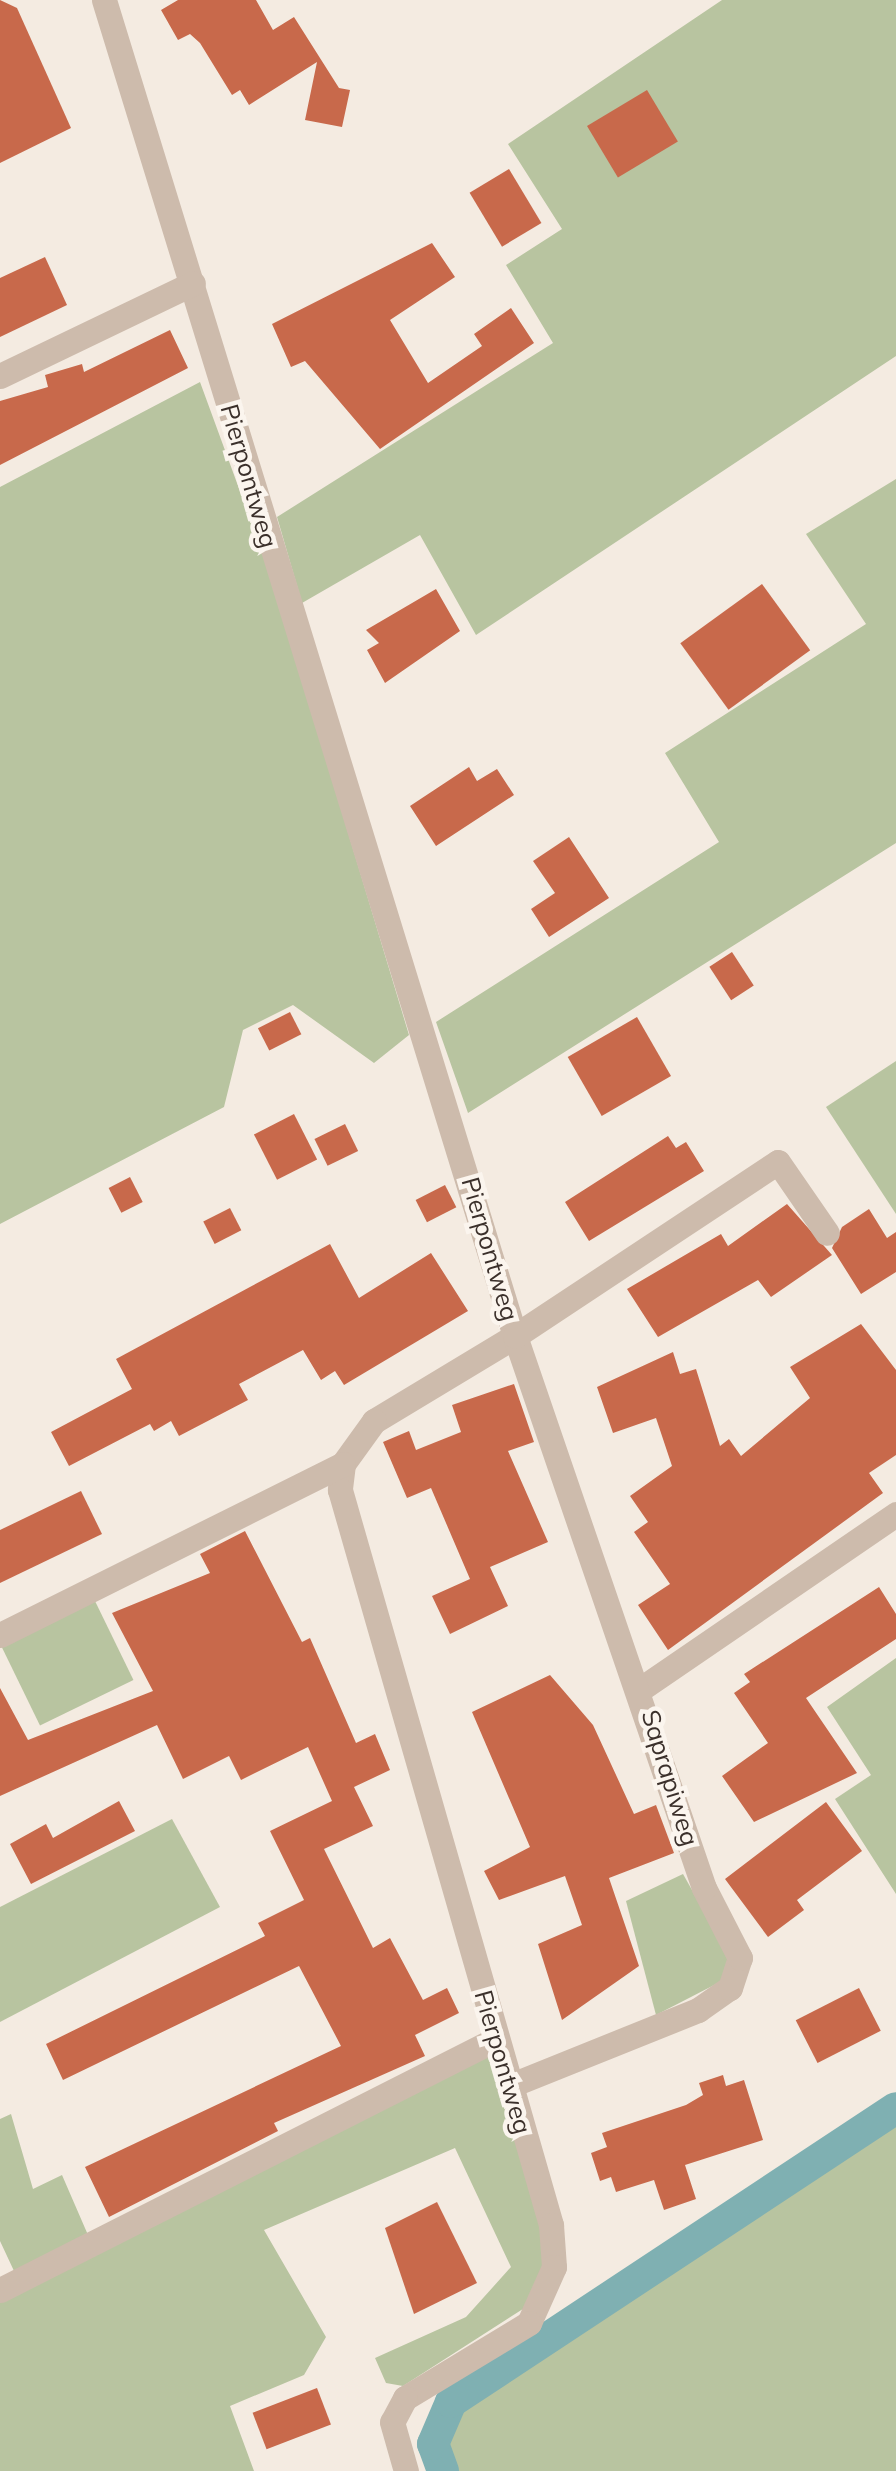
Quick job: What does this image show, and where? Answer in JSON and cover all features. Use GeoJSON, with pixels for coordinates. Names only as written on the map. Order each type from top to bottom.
{"type":"FeatureCollection","features":[{"type":"Feature","properties":{"kind":"street","name":"Pierpontweg"},"geometry":{"type":"LineString","coordinates":[[104,0],[515,1336],[374,1421],[343,1464],[340,1490],[551,2225],[554,2267],[529,2323],[405,2398],[392,2422],[406,2471]]}},
{"type":"Feature","properties":{"kind":"street"},"geometry":{"type":"LineString","coordinates":[[0,376],[193,283]]}},
{"type":"Feature","properties":{"kind":"street"},"geometry":{"type":"LineString","coordinates":[[515,1336],[778,1162],[827,1233]]}},
{"type":"Feature","properties":{"kind":"street","name":"Saprapiweg"},"geometry":{"type":"LineString","coordinates":[[509,2086],[698,2010],[739,1970],[734,1934],[704,1888],[642,1688],[515,1336]]}},
{"type":"Feature","properties":{"kind":"street"},"geometry":{"type":"LineString","coordinates":[[0,1636],[343,1464]]}},
{"type":"Feature","properties":{"kind":"street"},"geometry":{"type":"LineString","coordinates":[[642,1688],[896,1514]]}},
{"type":"Feature","properties":{"kind":"street"},"geometry":{"type":"LineString","coordinates":[[0,2290],[496,2039]]}},
{"type":"Feature","properties":{"kind":"green space"},"geometry":{"type":"Polygon","coordinates":[[[722,0],[896,0],[896,356],[476,635],[420,535],[302,603],[277,517],[553,343],[506,265],[562,229],[508,144],[722,0]]]}},
{"type":"Feature","properties":{"kind":"green space"},"geometry":{"type":"Polygon","coordinates":[[[200,382],[271,576],[409,1035],[374,1063],[293,1005],[243,1030],[224,1107],[0,1224],[0,487],[200,382]]]}},
{"type":"Feature","properties":{"kind":"green space"},"geometry":{"type":"Polygon","coordinates":[[[896,479],[896,843],[468,1113],[436,1022],[719,842],[665,753],[866,624],[806,534],[896,479]]]}},
{"type":"Feature","properties":{"kind":"green space"},"geometry":{"type":"Polygon","coordinates":[[[896,1061],[896,1214],[826,1107],[896,1061]]]}},
{"type":"Feature","properties":{"kind":"green space"},"geometry":{"type":"Polygon","coordinates":[[[94,1599],[133,1680],[40,1725],[1,1645],[94,1599]]]}},
{"type":"Feature","properties":{"kind":"green space"},"geometry":{"type":"Polygon","coordinates":[[[896,1658],[896,1894],[835,1799],[871,1775],[827,1707],[896,1658]]]}},
{"type":"Feature","properties":{"kind":"green space"},"geometry":{"type":"Polygon","coordinates":[[[172,1819],[220,1907],[0,2022],[0,1907],[172,1819]]]}},
{"type":"Feature","properties":{"kind":"green space"},"geometry":{"type":"Polygon","coordinates":[[[683,1874],[729,1956],[722,1981],[656,2015],[626,1901],[683,1874]]]}},
{"type":"Feature","properties":{"kind":"green space"},"geometry":{"type":"Polygon","coordinates":[[[488,2056],[544,2230],[543,2273],[526,2307],[403,2386],[386,2383],[375,2358],[466,2317],[511,2267],[455,2148],[264,2230],[326,2337],[304,2375],[230,2406],[254,2471],[0,2471],[0,2302],[488,2056]]]}},
{"type":"Feature","properties":{"kind":"green space"},"geometry":{"type":"Polygon","coordinates":[[[896,2108],[896,2471],[443,2471],[433,2444],[451,2402],[896,2108]]]}},
{"type":"Feature","properties":{"kind":"green space"},"geometry":{"type":"Polygon","coordinates":[[[11,2114],[33,2189],[62,2175],[88,2235],[14,2271],[0,2241],[0,2119],[11,2114]]]}},
{"type":"Feature","properties":{"kind":"building"},"geometry":{"type":"Polygon","coordinates":[[[0,0],[17,8],[71,128],[0,163],[0,0]]]}},
{"type":"Feature","properties":{"kind":"building"},"geometry":{"type":"Polygon","coordinates":[[[178,0],[256,0],[273,30],[294,17],[339,88],[350,90],[342,127],[305,120],[317,62],[249,105],[240,90],[232,95],[200,43],[190,34],[178,40],[161,10],[178,0]]]}},
{"type":"Feature","properties":{"kind":"building"},"geometry":{"type":"Polygon","coordinates":[[[647,90],[678,141],[618,177],[587,126],[647,90]]]}},
{"type":"Feature","properties":{"kind":"building"},"geometry":{"type":"Polygon","coordinates":[[[509,169],[541,223],[502,247],[470,193],[509,169]]]}},
{"type":"Feature","properties":{"kind":"building"},"geometry":{"type":"Polygon","coordinates":[[[432,243],[455,277],[390,320],[428,383],[482,346],[474,334],[511,308],[534,343],[380,449],[305,361],[291,367],[272,324],[432,243]]]}},
{"type":"Feature","properties":{"kind":"building"},"geometry":{"type":"Polygon","coordinates":[[[45,257],[67,305],[0,337],[0,278],[45,257]]]}},
{"type":"Feature","properties":{"kind":"building"},"geometry":{"type":"Polygon","coordinates":[[[170,330],[188,368],[0,465],[0,401],[48,387],[45,375],[82,364],[84,372],[170,330]]]}},
{"type":"Feature","properties":{"kind":"building"},"geometry":{"type":"Polygon","coordinates":[[[762,584],[810,650],[728,710],[680,643],[762,584]]]}},
{"type":"Feature","properties":{"kind":"building"},"geometry":{"type":"Polygon","coordinates":[[[436,589],[460,631],[385,683],[367,650],[379,643],[366,630],[436,589]]]}},
{"type":"Feature","properties":{"kind":"building"},"geometry":{"type":"Polygon","coordinates":[[[469,767],[477,781],[497,769],[514,795],[436,846],[410,806],[469,767]]]}},
{"type":"Feature","properties":{"kind":"building"},"geometry":{"type":"Polygon","coordinates":[[[569,837],[609,898],[549,937],[531,909],[555,893],[533,861],[569,837]]]}},
{"type":"Feature","properties":{"kind":"building"},"geometry":{"type":"Polygon","coordinates":[[[732,952],[754,986],[731,1000],[709,967],[732,952]]]}},
{"type":"Feature","properties":{"kind":"building"},"geometry":{"type":"Polygon","coordinates":[[[290,1012],[301,1034],[269,1051],[258,1028],[290,1012]]]}},
{"type":"Feature","properties":{"kind":"building"},"geometry":{"type":"Polygon","coordinates":[[[637,1017],[671,1076],[602,1116],[568,1057],[637,1017]]]}},
{"type":"Feature","properties":{"kind":"building"},"geometry":{"type":"Polygon","coordinates":[[[294,1114],[317,1159],[277,1180],[254,1134],[294,1114]]]}},
{"type":"Feature","properties":{"kind":"building"},"geometry":{"type":"Polygon","coordinates":[[[345,1124],[358,1151],[328,1166],[314,1139],[345,1124]]]}},
{"type":"Feature","properties":{"kind":"building"},"geometry":{"type":"Polygon","coordinates":[[[668,1136],[676,1148],[686,1142],[704,1171],[589,1241],[565,1202],[668,1136]]]}},
{"type":"Feature","properties":{"kind":"building"},"geometry":{"type":"Polygon","coordinates":[[[130,1177],[143,1202],[121,1213],[109,1188],[130,1177]]]}},
{"type":"Feature","properties":{"kind":"building"},"geometry":{"type":"Polygon","coordinates":[[[445,1185],[456,1207],[427,1222],[416,1200],[445,1185]]]}},
{"type":"Feature","properties":{"kind":"building"},"geometry":{"type":"Polygon","coordinates":[[[787,1204],[832,1255],[771,1297],[758,1280],[658,1337],[627,1289],[721,1234],[728,1246],[787,1204]]]}},
{"type":"Feature","properties":{"kind":"building"},"geometry":{"type":"Polygon","coordinates":[[[230,1208],[241,1230],[215,1244],[203,1222],[230,1208]]]}},
{"type":"Feature","properties":{"kind":"building"},"geometry":{"type":"Polygon","coordinates":[[[869,1209],[887,1238],[896,1232],[896,1272],[861,1294],[832,1248],[842,1227],[869,1209]]]}},
{"type":"Feature","properties":{"kind":"building"},"geometry":{"type":"Polygon","coordinates":[[[330,1244],[359,1298],[431,1253],[468,1311],[344,1385],[335,1371],[321,1380],[303,1350],[239,1384],[248,1400],[179,1436],[171,1421],[154,1431],[150,1424],[69,1466],[51,1432],[132,1389],[116,1359],[330,1244]]]}},
{"type":"Feature","properties":{"kind":"building"},"geometry":{"type":"Polygon","coordinates":[[[861,1324],[896,1370],[896,1455],[869,1473],[883,1493],[668,1650],[638,1605],[670,1584],[634,1532],[648,1522],[630,1496],[672,1466],[656,1418],[613,1433],[597,1387],[673,1352],[680,1374],[696,1369],[720,1446],[729,1439],[741,1456],[810,1398],[790,1367],[861,1324]]]}},
{"type":"Feature","properties":{"kind":"building"},"geometry":{"type":"Polygon","coordinates":[[[514,1384],[534,1442],[508,1451],[548,1542],[490,1567],[508,1606],[450,1634],[432,1596],[470,1579],[431,1488],[407,1498],[383,1442],[409,1431],[416,1450],[461,1432],[452,1405],[514,1384]]]}},
{"type":"Feature","properties":{"kind":"building"},"geometry":{"type":"Polygon","coordinates":[[[81,1491],[102,1534],[0,1583],[0,1530],[81,1491]]]}},
{"type":"Feature","properties":{"kind":"building"},"geometry":{"type":"Polygon","coordinates":[[[245,1531],[302,1642],[310,1638],[356,1743],[375,1734],[390,1770],[354,1787],[373,1826],[324,1849],[373,1948],[390,1938],[423,2000],[447,1988],[459,2013],[415,2035],[425,2056],[274,2123],[278,2131],[109,2217],[85,2167],[341,2046],[299,1966],[63,2080],[46,2044],[265,1936],[258,1923],[304,1900],[270,1831],[332,1801],[308,1747],[241,1780],[229,1756],[183,1779],[157,1725],[0,1796],[0,1688],[28,1740],[153,1691],[112,1613],[210,1573],[200,1554],[245,1531]]]}},
{"type":"Feature","properties":{"kind":"building"},"geometry":{"type":"Polygon","coordinates":[[[879,1587],[896,1614],[896,1639],[806,1698],[857,1773],[754,1822],[722,1776],[768,1743],[734,1693],[750,1682],[744,1674],[879,1587]]]}},
{"type":"Feature","properties":{"kind":"building"},"geometry":{"type":"Polygon","coordinates":[[[550,1675],[593,1725],[634,1814],[656,1805],[674,1853],[609,1878],[639,1966],[562,2020],[538,1944],[582,1925],[565,1876],[499,1900],[484,1871],[530,1847],[472,1712],[550,1675]]]}},
{"type":"Feature","properties":{"kind":"building"},"geometry":{"type":"Polygon","coordinates":[[[119,1801],[135,1831],[31,1884],[10,1844],[46,1824],[53,1838],[119,1801]]]}},
{"type":"Feature","properties":{"kind":"building"},"geometry":{"type":"Polygon","coordinates":[[[826,1802],[862,1851],[797,1900],[804,1910],[768,1937],[725,1879],[826,1802]]]}},
{"type":"Feature","properties":{"kind":"building"},"geometry":{"type":"Polygon","coordinates":[[[859,1988],[881,2031],[818,2063],[796,2020],[859,1988]]]}},
{"type":"Feature","properties":{"kind":"building"},"geometry":{"type":"Polygon","coordinates":[[[723,2075],[726,2086],[744,2080],[763,2140],[685,2165],[696,2199],[664,2210],[654,2180],[616,2192],[611,2177],[600,2181],[591,2153],[607,2147],[602,2133],[686,2105],[703,2095],[699,2083],[723,2075]]]}},
{"type":"Feature","properties":{"kind":"building"},"geometry":{"type":"Polygon","coordinates":[[[437,2202],[477,2283],[414,2314],[385,2228],[437,2202]]]}},
{"type":"Feature","properties":{"kind":"building"},"geometry":{"type":"Polygon","coordinates":[[[317,2388],[331,2424],[267,2449],[253,2413],[317,2388]]]}},
{"type":"Feature","properties":{"kind":"waterway"},"geometry":{"type":"LineString","coordinates":[[443,2471],[433,2444],[451,2402],[896,2108]]}}]}
